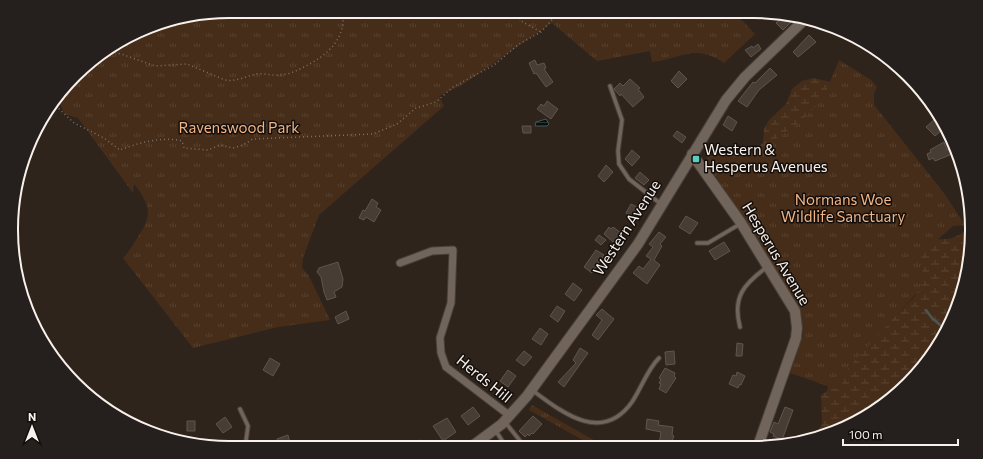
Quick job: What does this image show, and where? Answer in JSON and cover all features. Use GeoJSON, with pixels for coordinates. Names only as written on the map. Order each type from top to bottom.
{"type":"FeatureCollection","features":[{"type":"Feature","properties":{"kind":"main road","name":"Western Avenue"},"geometry":{"type":"LineString","coordinates":[[479,441],[507,419],[531,390],[638,244],[726,100],[745,77],[801,23]]}},
{"type":"Feature","properties":{"kind":"main road","name":"Hesperus Avenue"},"geometry":{"type":"LineString","coordinates":[[692,154],[741,223],[795,311],[797,328],[792,352],[760,441]]}},
{"type":"Feature","properties":{"kind":"street","name":"Herds Hill"},"geometry":{"type":"LineString","coordinates":[[400,264],[432,251],[453,250],[451,303],[440,338],[441,353],[446,367],[507,419]]}},
{"type":"Feature","properties":{"kind":"lane"},"geometry":{"type":"LineString","coordinates":[[610,86],[622,120],[618,151],[619,164],[630,179],[662,204]]}},
{"type":"Feature","properties":{"kind":"lane"},"geometry":{"type":"LineString","coordinates":[[697,243],[708,243],[741,223]]}},
{"type":"Feature","properties":{"kind":"lane"},"geometry":{"type":"LineString","coordinates":[[740,327],[736,307],[740,296],[746,284],[767,267]]}},
{"type":"Feature","properties":{"kind":"lane"},"geometry":{"type":"LineString","coordinates":[[531,390],[559,409],[578,419],[589,423],[603,423],[610,421],[625,410],[651,366],[659,358]]}},
{"type":"Feature","properties":{"kind":"lane"},"geometry":{"type":"LineString","coordinates":[[240,409],[248,426],[246,441]]}},
{"type":"Feature","properties":{"kind":"lane"},"geometry":{"type":"LineString","coordinates":[[507,419],[521,441]]}},
{"type":"Feature","properties":{"kind":"lane"},"geometry":{"type":"LineString","coordinates":[[495,430],[502,441]]}},
{"type":"Feature","properties":{"kind":"path"},"geometry":{"type":"LineString","coordinates":[[114,52],[155,66],[187,64],[231,82],[258,74],[279,75],[291,73],[320,59],[328,53],[334,46],[344,22],[344,18]]}},
{"type":"Feature","properties":{"kind":"path"},"geometry":{"type":"LineString","coordinates":[[519,18],[520,21],[541,32]]}},
{"type":"Feature","properties":{"kind":"path"},"geometry":{"type":"LineString","coordinates":[[57,107],[74,123],[104,138],[120,150],[138,143],[177,140],[182,141],[184,148],[208,150],[220,145],[233,148],[238,147],[253,139],[373,134],[397,124],[416,108],[436,102],[453,87],[494,65],[519,44],[541,32],[554,18]]}},
{"type":"Feature","properties":{"kind":"green space","name":"Ravenswood Park"},"geometry":{"type":"Polygon","coordinates":[[[216,18],[740,18],[755,34],[724,63],[714,57],[696,53],[652,62],[650,51],[597,61],[552,23],[462,85],[439,96],[444,106],[319,215],[303,258],[302,268],[309,276],[330,320],[278,327],[193,348],[123,258],[140,234],[147,220],[148,214],[145,200],[134,184],[133,193],[78,118],[65,114],[60,104],[70,90],[90,70],[124,46],[149,34],[175,25],[216,18]]]}},
{"type":"Feature","properties":{"kind":"green space","name":"Normans Woe Wildlife Sanctuary"},"geometry":{"type":"Polygon","coordinates":[[[839,60],[871,80],[877,87],[874,94],[874,105],[944,193],[965,225],[953,226],[921,254],[923,276],[921,288],[849,367],[839,390],[790,373],[803,335],[801,311],[711,169],[706,156],[755,153],[799,123],[823,99],[839,60]]]}},
{"type":"Feature","properties":{"kind":"green space"},"geometry":{"type":"Polygon","coordinates":[[[813,78],[831,82],[842,93],[748,159],[763,142],[764,129],[769,120],[786,104],[792,89],[802,81],[813,78]]]}},
{"type":"Feature","properties":{"kind":"green space"},"geometry":{"type":"Polygon","coordinates":[[[965,231],[965,243],[961,271],[954,297],[937,335],[913,369],[893,389],[859,413],[817,431],[822,424],[821,395],[827,391],[829,382],[915,296],[920,281],[917,263],[927,237],[946,239],[956,237],[965,231]]]}},
{"type":"Feature","properties":{"kind":"green space"},"geometry":{"type":"Polygon","coordinates":[[[532,405],[595,441],[584,441],[529,410],[532,405]]]}},
{"type":"Feature","properties":{"kind":"shaded area"},"geometry":{"type":"Polygon","coordinates":[[[546,119],[549,124],[547,126],[535,126],[536,122],[546,119]]]}},
{"type":"Feature","properties":{"kind":"building"},"geometry":{"type":"Polygon","coordinates":[[[779,20],[792,22],[783,30],[776,23],[779,20]]]}},
{"type":"Feature","properties":{"kind":"building"},"geometry":{"type":"Polygon","coordinates":[[[809,35],[816,42],[798,57],[793,52],[809,35]]]}},
{"type":"Feature","properties":{"kind":"building"},"geometry":{"type":"Polygon","coordinates":[[[758,44],[761,49],[751,57],[745,50],[752,46],[753,48],[758,44]]]}},
{"type":"Feature","properties":{"kind":"building"},"geometry":{"type":"Polygon","coordinates":[[[535,60],[537,65],[544,63],[546,68],[544,69],[553,82],[546,87],[536,73],[534,74],[529,63],[535,60]]]}},
{"type":"Feature","properties":{"kind":"building"},"geometry":{"type":"Polygon","coordinates":[[[770,68],[777,75],[759,90],[747,107],[738,101],[753,82],[755,83],[770,68]]]}},
{"type":"Feature","properties":{"kind":"building"},"geometry":{"type":"Polygon","coordinates":[[[679,71],[687,79],[678,88],[671,81],[679,71]]]}},
{"type":"Feature","properties":{"kind":"building"},"geometry":{"type":"Polygon","coordinates":[[[630,79],[640,88],[638,89],[644,97],[633,107],[614,89],[620,83],[623,86],[630,79]]]}},
{"type":"Feature","properties":{"kind":"building"},"geometry":{"type":"Polygon","coordinates":[[[547,101],[558,109],[551,119],[537,109],[541,104],[544,106],[547,101]]]}},
{"type":"Feature","properties":{"kind":"building"},"geometry":{"type":"Polygon","coordinates":[[[728,116],[737,122],[732,131],[723,125],[728,116]]]}},
{"type":"Feature","properties":{"kind":"building"},"geometry":{"type":"Polygon","coordinates":[[[934,120],[941,131],[935,136],[926,127],[934,120]]]}},
{"type":"Feature","properties":{"kind":"building"},"geometry":{"type":"Polygon","coordinates":[[[522,126],[531,126],[531,133],[523,133],[522,126]]]}},
{"type":"Feature","properties":{"kind":"building"},"geometry":{"type":"Polygon","coordinates":[[[677,131],[686,137],[682,143],[673,136],[677,131]]]}},
{"type":"Feature","properties":{"kind":"building"},"geometry":{"type":"Polygon","coordinates":[[[944,142],[947,150],[949,150],[951,154],[935,161],[933,158],[929,160],[927,154],[931,152],[930,150],[944,142]]]}},
{"type":"Feature","properties":{"kind":"building"},"geometry":{"type":"Polygon","coordinates":[[[632,150],[640,157],[632,166],[625,159],[632,150]]]}},
{"type":"Feature","properties":{"kind":"building"},"geometry":{"type":"Polygon","coordinates":[[[606,165],[613,172],[604,182],[598,176],[606,165]]]}},
{"type":"Feature","properties":{"kind":"building"},"geometry":{"type":"Polygon","coordinates":[[[640,172],[649,180],[644,185],[635,178],[640,172]]]}},
{"type":"Feature","properties":{"kind":"building"},"geometry":{"type":"Polygon","coordinates":[[[372,199],[378,203],[376,207],[381,210],[374,222],[366,217],[364,220],[359,218],[363,210],[365,211],[372,199]]]}},
{"type":"Feature","properties":{"kind":"building"},"geometry":{"type":"Polygon","coordinates":[[[631,204],[639,208],[633,218],[626,213],[631,204]]]}},
{"type":"Feature","properties":{"kind":"building"},"geometry":{"type":"Polygon","coordinates":[[[686,216],[698,223],[690,234],[679,227],[686,216]]]}},
{"type":"Feature","properties":{"kind":"building"},"geometry":{"type":"Polygon","coordinates":[[[609,227],[611,229],[613,227],[621,233],[613,242],[604,234],[609,227]]]}},
{"type":"Feature","properties":{"kind":"building"},"geometry":{"type":"Polygon","coordinates":[[[659,232],[666,237],[660,244],[662,246],[654,260],[660,265],[647,284],[633,273],[639,266],[643,269],[651,259],[646,256],[653,247],[649,244],[659,232]]]}},
{"type":"Feature","properties":{"kind":"building"},"geometry":{"type":"Polygon","coordinates":[[[599,235],[606,240],[601,245],[595,240],[599,235]]]}},
{"type":"Feature","properties":{"kind":"building"},"geometry":{"type":"Polygon","coordinates":[[[724,242],[730,251],[715,260],[709,251],[724,242]]]}},
{"type":"Feature","properties":{"kind":"building"},"geometry":{"type":"Polygon","coordinates":[[[596,250],[604,255],[592,273],[584,267],[596,250]]]}},
{"type":"Feature","properties":{"kind":"building"},"geometry":{"type":"Polygon","coordinates":[[[338,262],[343,279],[342,287],[334,292],[336,297],[327,300],[321,277],[317,272],[319,268],[338,262]]]}},
{"type":"Feature","properties":{"kind":"building"},"geometry":{"type":"Polygon","coordinates":[[[573,283],[582,290],[574,301],[565,294],[573,283]]]}},
{"type":"Feature","properties":{"kind":"building"},"geometry":{"type":"Polygon","coordinates":[[[557,306],[565,311],[558,322],[550,316],[557,306]]]}},
{"type":"Feature","properties":{"kind":"building"},"geometry":{"type":"Polygon","coordinates":[[[602,309],[614,319],[598,340],[592,335],[602,320],[596,315],[602,309]]]}},
{"type":"Feature","properties":{"kind":"building"},"geometry":{"type":"Polygon","coordinates":[[[346,311],[349,319],[338,324],[335,317],[346,311]]]}},
{"type":"Feature","properties":{"kind":"building"},"geometry":{"type":"Polygon","coordinates":[[[540,328],[548,334],[541,345],[532,339],[540,328]]]}},
{"type":"Feature","properties":{"kind":"building"},"geometry":{"type":"Polygon","coordinates":[[[737,343],[743,344],[742,356],[736,356],[737,343]]]}},
{"type":"Feature","properties":{"kind":"building"},"geometry":{"type":"Polygon","coordinates":[[[580,348],[588,353],[564,387],[558,382],[576,363],[573,360],[580,348]]]}},
{"type":"Feature","properties":{"kind":"building"},"geometry":{"type":"Polygon","coordinates":[[[524,351],[532,357],[524,366],[516,360],[524,351]]]}},
{"type":"Feature","properties":{"kind":"building"},"geometry":{"type":"Polygon","coordinates":[[[674,351],[675,364],[666,365],[665,352],[674,351]]]}},
{"type":"Feature","properties":{"kind":"building"},"geometry":{"type":"Polygon","coordinates":[[[270,358],[280,364],[273,376],[263,370],[270,358]]]}},
{"type":"Feature","properties":{"kind":"building"},"geometry":{"type":"Polygon","coordinates":[[[665,368],[675,373],[674,376],[676,378],[666,393],[659,389],[661,379],[659,378],[665,368]]]}},
{"type":"Feature","properties":{"kind":"building"},"geometry":{"type":"Polygon","coordinates":[[[508,370],[516,376],[508,387],[500,381],[508,370]]]}},
{"type":"Feature","properties":{"kind":"building"},"geometry":{"type":"Polygon","coordinates":[[[737,372],[745,376],[738,388],[729,384],[733,375],[736,376],[737,372]]]}},
{"type":"Feature","properties":{"kind":"building"},"geometry":{"type":"Polygon","coordinates":[[[473,407],[480,416],[468,425],[461,416],[473,407]]]}},
{"type":"Feature","properties":{"kind":"building"},"geometry":{"type":"Polygon","coordinates":[[[785,407],[793,410],[782,439],[773,436],[774,434],[770,432],[774,422],[778,424],[785,407]]]}},
{"type":"Feature","properties":{"kind":"building"},"geometry":{"type":"Polygon","coordinates":[[[533,416],[542,424],[533,434],[532,433],[529,436],[528,434],[525,437],[519,431],[533,416]]]}},
{"type":"Feature","properties":{"kind":"building"},"geometry":{"type":"Polygon","coordinates":[[[225,417],[232,427],[223,433],[216,424],[225,417]]]}},
{"type":"Feature","properties":{"kind":"building"},"geometry":{"type":"Polygon","coordinates":[[[447,418],[456,432],[443,441],[433,426],[447,418]]]}},
{"type":"Feature","properties":{"kind":"building"},"geometry":{"type":"Polygon","coordinates":[[[647,419],[659,421],[658,425],[673,427],[672,435],[674,436],[672,441],[660,441],[661,432],[646,429],[647,419]]]}},
{"type":"Feature","properties":{"kind":"building"},"geometry":{"type":"Polygon","coordinates":[[[187,421],[195,421],[195,431],[187,431],[187,421]]]}},
{"type":"Feature","properties":{"kind":"building"},"geometry":{"type":"Polygon","coordinates":[[[288,435],[290,441],[278,441],[277,439],[288,435]]]}},
{"type":"Feature","properties":{"kind":"waterway"},"geometry":{"type":"LineString","coordinates":[[926,310],[932,318],[941,326]]}},
{"type":"Feature","properties":{"kind":"place","name":"Western & Hesperus Avenues"},"geometry":{"type":"Point","coordinates":[696,159]}}]}
